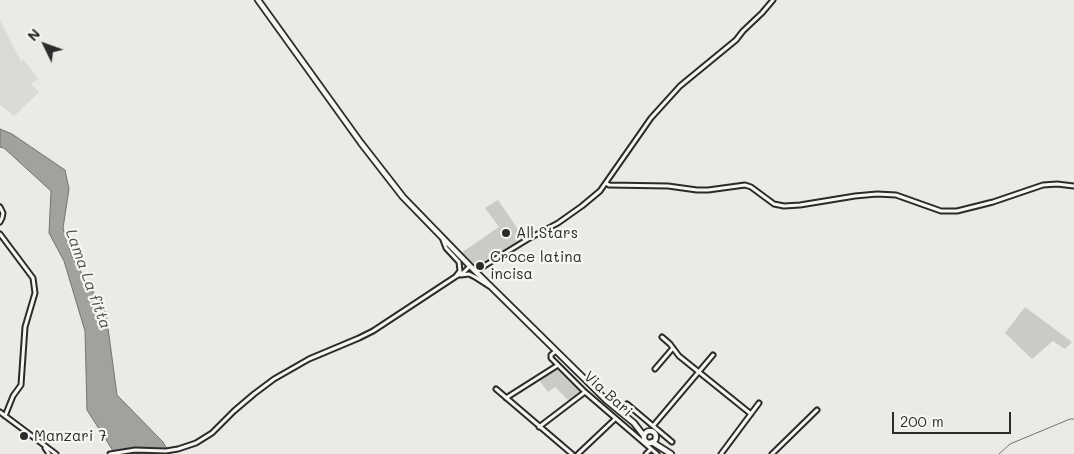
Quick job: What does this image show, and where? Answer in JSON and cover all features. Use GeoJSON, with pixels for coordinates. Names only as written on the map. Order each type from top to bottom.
{"type":"FeatureCollection","features":[{"type":"Feature","properties":{"kind":"main road","name":"Via Bari"},"geometry":{"type":"LineString","coordinates":[[258,0],[377,165],[403,197],[606,400],[634,424],[644,436],[646,442],[652,442],[668,452]]}},
{"type":"Feature","properties":{"kind":"main road","name":"Via Bari"},"geometry":{"type":"LineString","coordinates":[[634,424],[654,432],[668,452]]}},
{"type":"Feature","properties":{"kind":"main road"},"geometry":{"type":"LineString","coordinates":[[644,436],[646,433],[654,432],[655,440],[652,442]]}},
{"type":"Feature","properties":{"kind":"street"},"geometry":{"type":"LineString","coordinates":[[476,271],[558,223],[600,191],[651,118],[685,82],[736,40],[772,0]]}},
{"type":"Feature","properties":{"kind":"street"},"geometry":{"type":"LineString","coordinates":[[606,184],[668,186],[697,190],[745,185],[751,187],[774,204],[784,206],[870,195],[896,195],[941,211],[957,211],[993,202],[1043,185],[1074,186]]}},
{"type":"Feature","properties":{"kind":"street"},"geometry":{"type":"LineString","coordinates":[[0,207],[3,213],[0,222]]}},
{"type":"Feature","properties":{"kind":"street"},"geometry":{"type":"LineString","coordinates":[[0,234],[33,278],[35,293],[25,327],[21,385],[13,396],[5,416]]}},
{"type":"Feature","properties":{"kind":"street"},"geometry":{"type":"LineString","coordinates":[[443,239],[446,248],[459,262],[460,273]]}},
{"type":"Feature","properties":{"kind":"street"},"geometry":{"type":"LineString","coordinates":[[110,454],[130,450],[178,449],[196,443],[212,433],[234,411],[274,379],[295,366],[373,331],[460,273],[466,271],[470,266]]}},
{"type":"Feature","properties":{"kind":"street"},"geometry":{"type":"LineString","coordinates":[[460,273],[475,276],[484,284],[494,288]]}},
{"type":"Feature","properties":{"kind":"street"},"geometry":{"type":"LineString","coordinates":[[662,338],[698,372],[750,414]]}},
{"type":"Feature","properties":{"kind":"street"},"geometry":{"type":"LineString","coordinates":[[656,369],[673,348]]}},
{"type":"Feature","properties":{"kind":"street"},"geometry":{"type":"LineString","coordinates":[[506,398],[558,365],[550,357],[557,350]]}},
{"type":"Feature","properties":{"kind":"street"},"geometry":{"type":"LineString","coordinates":[[653,426],[713,355]]}},
{"type":"Feature","properties":{"kind":"street","name":"Via Bari"},"geometry":{"type":"LineString","coordinates":[[558,365],[615,419],[646,442],[657,454]]}},
{"type":"Feature","properties":{"kind":"street"},"geometry":{"type":"LineString","coordinates":[[567,374],[574,367]]}},
{"type":"Feature","properties":{"kind":"street"},"geometry":{"type":"LineString","coordinates":[[496,389],[572,454]]}},
{"type":"Feature","properties":{"kind":"street"},"geometry":{"type":"LineString","coordinates":[[539,426],[585,392]]}},
{"type":"Feature","properties":{"kind":"street"},"geometry":{"type":"LineString","coordinates":[[721,454],[759,403]]}},
{"type":"Feature","properties":{"kind":"street","name":"Via Bari"},"geometry":{"type":"LineString","coordinates":[[627,404],[653,426],[654,432],[672,442]]}},
{"type":"Feature","properties":{"kind":"street"},"geometry":{"type":"LineString","coordinates":[[772,454],[818,410]]}},
{"type":"Feature","properties":{"kind":"street"},"geometry":{"type":"LineString","coordinates":[[0,412],[56,454]]}},
{"type":"Feature","properties":{"kind":"street"},"geometry":{"type":"LineString","coordinates":[[578,454],[615,419]]}},
{"type":"Feature","properties":{"kind":"street"},"geometry":{"type":"LineString","coordinates":[[43,445],[49,454]]}},
{"type":"Feature","properties":{"kind":"street"},"geometry":{"type":"LineString","coordinates":[[646,454],[652,449]]}},
{"type":"Feature","properties":{"kind":"street"},"geometry":{"type":"LineString","coordinates":[[776,450],[781,454]]}},
{"type":"Feature","properties":{"kind":"shaded area"},"geometry":{"type":"Polygon","coordinates":[[[0,20],[21,61],[24,60],[38,79],[31,84],[39,92],[14,116],[0,105],[0,20]]]}},
{"type":"Feature","properties":{"kind":"shaded area","name":"Lama La fitta"},"geometry":{"type":"Polygon","coordinates":[[[0,129],[12,134],[65,170],[69,189],[63,228],[72,257],[106,313],[117,395],[163,442],[170,454],[115,454],[87,410],[85,331],[64,261],[49,233],[51,191],[4,148],[0,147],[0,129]]]}},
{"type":"Feature","properties":{"kind":"shaded area","name":"All Stars"},"geometry":{"type":"Polygon","coordinates":[[[498,200],[524,238],[478,269],[461,253],[499,227],[485,208],[498,200]]]}},
{"type":"Feature","properties":{"kind":"shaded area"},"geometry":{"type":"Polygon","coordinates":[[[1025,307],[1072,342],[1065,349],[1053,341],[1032,359],[1005,333],[1025,307]]]}},
{"type":"Feature","properties":{"kind":"shaded area"},"geometry":{"type":"Polygon","coordinates":[[[556,369],[579,391],[569,401],[555,387],[548,392],[539,380],[556,369]]]}},
{"type":"Feature","properties":{"kind":"waterway"},"geometry":{"type":"LineString","coordinates":[[999,454],[1010,444],[1074,419]]}},
{"type":"Feature","properties":{"kind":"place","name":"All Stars"},"geometry":{"type":"Point","coordinates":[506,233]}},
{"type":"Feature","properties":{"kind":"place","name":"Croce latina incisa"},"geometry":{"type":"Point","coordinates":[480,266]}},
{"type":"Feature","properties":{"kind":"place","name":"Manzari 7"},"geometry":{"type":"Point","coordinates":[24,436]}}]}
